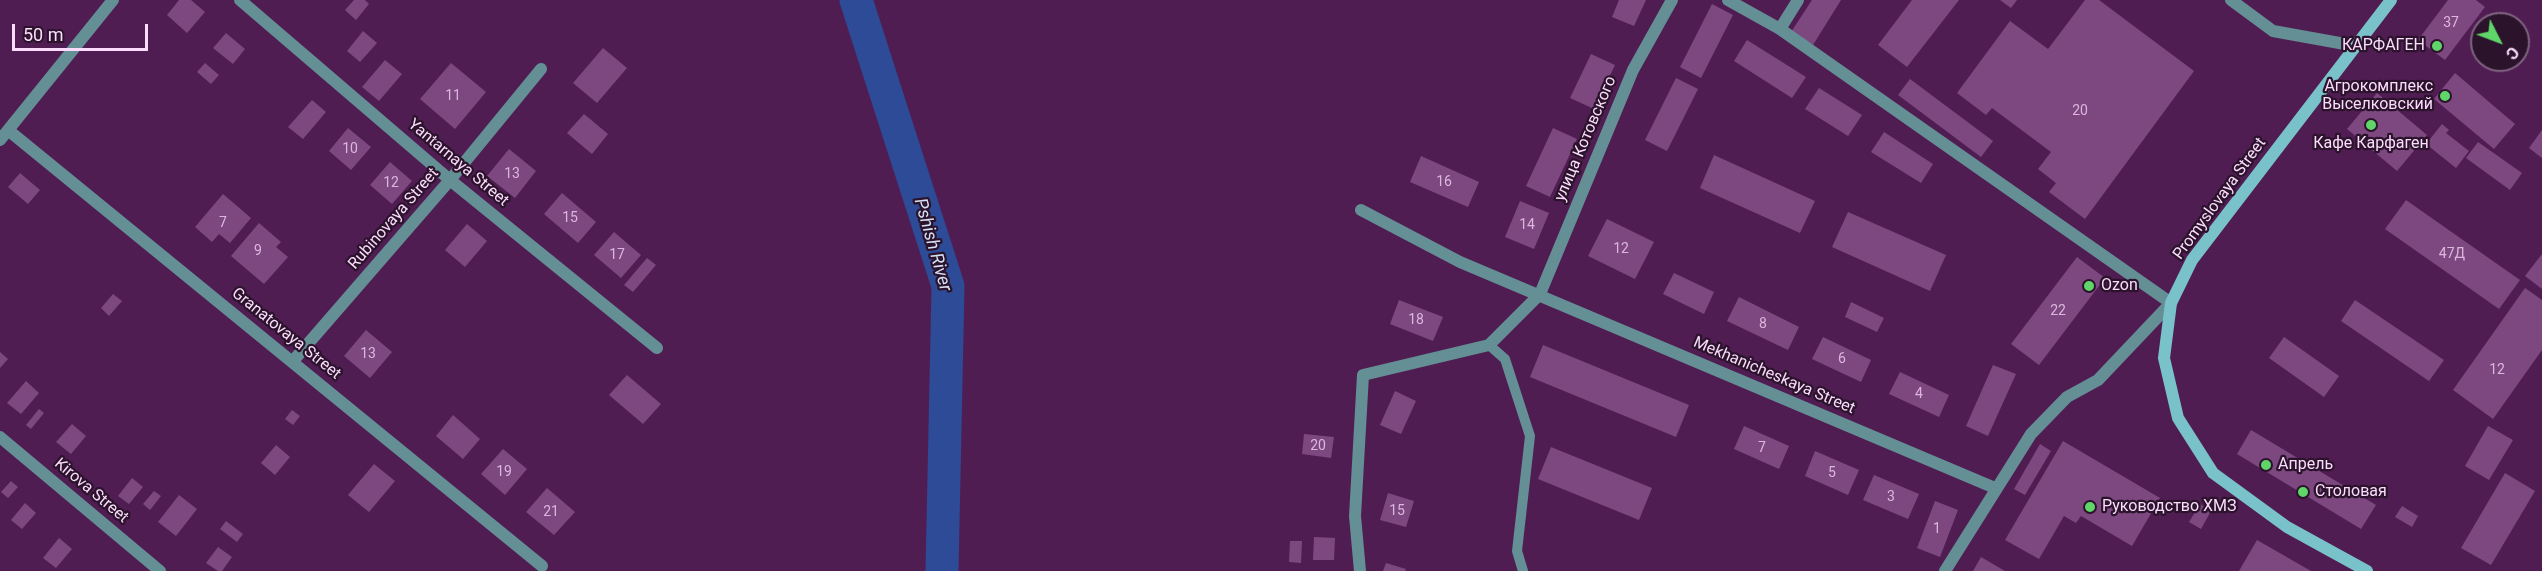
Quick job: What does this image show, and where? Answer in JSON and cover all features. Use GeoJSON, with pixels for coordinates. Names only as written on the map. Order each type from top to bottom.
{"type":"FeatureCollection","features":[{"type":"Feature","properties":{"kind":"main road","name":"Promyslovaya Street"},"geometry":{"type":"LineString","coordinates":[[2367,571],[2287,527],[2213,473],[2178,418],[2164,358],[2171,303],[2192,260],[2391,0]]}},
{"type":"Feature","properties":{"kind":"street"},"geometry":{"type":"LineString","coordinates":[[4,135],[113,0]]}},
{"type":"Feature","properties":{"kind":"street","name":"Yantarnaya Street"},"geometry":{"type":"LineString","coordinates":[[240,0],[450,180],[657,348]]}},
{"type":"Feature","properties":{"kind":"street","name":"улица Котовского"},"geometry":{"type":"LineString","coordinates":[[1540,294],[1634,70],[1672,0]]}},
{"type":"Feature","properties":{"kind":"street"},"geometry":{"type":"LineString","coordinates":[[1728,0],[1780,29],[2171,303],[2098,380],[2067,397],[2031,434],[1945,571]]}},
{"type":"Feature","properties":{"kind":"street"},"geometry":{"type":"LineString","coordinates":[[1780,29],[1798,0]]}},
{"type":"Feature","properties":{"kind":"street"},"geometry":{"type":"LineString","coordinates":[[2231,0],[2272,31],[2356,46]]}},
{"type":"Feature","properties":{"kind":"street","name":"Rubinovaya Street"},"geometry":{"type":"LineString","coordinates":[[293,362],[450,180],[541,69]]}},
{"type":"Feature","properties":{"kind":"street","name":"Granatovaya Street"},"geometry":{"type":"LineString","coordinates":[[4,135],[293,362],[542,566]]}},
{"type":"Feature","properties":{"kind":"street","name":"Mekhanicheskaya Street"},"geometry":{"type":"LineString","coordinates":[[1361,210],[1460,262],[1995,488]]}},
{"type":"Feature","properties":{"kind":"street"},"geometry":{"type":"LineString","coordinates":[[1360,571],[1355,516],[1363,375],[1489,345],[1540,294]]}},
{"type":"Feature","properties":{"kind":"street","name":"Kirova Street"},"geometry":{"type":"LineString","coordinates":[[0,437],[160,571]]}},
{"type":"Feature","properties":{"kind":"lane"},"geometry":{"type":"LineString","coordinates":[[1489,345],[1505,359],[1530,436],[1517,551],[1523,571]]}},
{"type":"Feature","properties":{"kind":"building"},"geometry":{"type":"Polygon","coordinates":[[[179,0],[191,0],[205,12],[187,33],[167,15],[179,0]]]}},
{"type":"Feature","properties":{"kind":"building"},"geometry":{"type":"Polygon","coordinates":[[[354,0],[365,0],[369,4],[356,20],[345,10],[354,0]]]}},
{"type":"Feature","properties":{"kind":"building"},"geometry":{"type":"Polygon","coordinates":[[[1619,0],[1646,0],[1634,26],[1612,17],[1619,0]]]}},
{"type":"Feature","properties":{"kind":"building"},"geometry":{"type":"Polygon","coordinates":[[[1812,0],[1841,0],[1813,45],[1791,32],[1812,0]]]}},
{"type":"Feature","properties":{"kind":"building"},"geometry":{"type":"Polygon","coordinates":[[[1912,0],[1959,0],[1907,67],[1878,45],[1912,0]]]}},
{"type":"Feature","properties":{"kind":"building"},"geometry":{"type":"Polygon","coordinates":[[[2000,0],[2017,0],[2011,8],[2000,0]]]}},
{"type":"Feature","properties":{"kind":"building"},"geometry":{"type":"Polygon","coordinates":[[[2085,0],[2099,0],[2194,71],[2085,219],[2049,192],[2056,183],[2038,169],[2051,152],[1992,108],[1986,115],[1957,93],[2010,21],[2048,49],[2085,0]]]}},
{"type":"Feature","properties":{"kind":"building"},"geometry":{"type":"Polygon","coordinates":[[[2448,0],[2476,0],[2485,7],[2481,12],[2470,12],[2470,27],[2445,60],[2418,40],[2448,0]]]}},
{"type":"Feature","properties":{"kind":"building"},"geometry":{"type":"Polygon","coordinates":[[[1712,4],[1733,15],[1701,78],[1680,67],[1712,4]]]}},
{"type":"Feature","properties":{"kind":"building"},"geometry":{"type":"Polygon","coordinates":[[[363,31],[377,43],[360,62],[347,51],[363,31]]]}},
{"type":"Feature","properties":{"kind":"building"},"geometry":{"type":"Polygon","coordinates":[[[226,33],[245,49],[233,64],[213,48],[226,33]]]}},
{"type":"Feature","properties":{"kind":"building"},"geometry":{"type":"Polygon","coordinates":[[[1747,40],[1806,77],[1792,98],[1734,61],[1747,40]]]}},
{"type":"Feature","properties":{"kind":"building"},"geometry":{"type":"Polygon","coordinates":[[[603,48],[627,68],[597,103],[573,83],[603,48]]]}},
{"type":"Feature","properties":{"kind":"building"},"geometry":{"type":"Polygon","coordinates":[[[1591,54],[1615,65],[1594,109],[1570,98],[1591,54]]]}},
{"type":"Feature","properties":{"kind":"building"},"geometry":{"type":"Polygon","coordinates":[[[385,60],[402,74],[379,101],[362,87],[385,60]]]}},
{"type":"Feature","properties":{"kind":"building"},"geometry":{"type":"Polygon","coordinates":[[[205,63],[219,75],[211,84],[197,72],[205,63]]]}},
{"type":"Feature","properties":{"kind":"building"},"geometry":{"type":"Polygon","coordinates":[[[451,63],[486,92],[455,129],[420,99],[451,63]]]}},
{"type":"Feature","properties":{"kind":"building"},"geometry":{"type":"Polygon","coordinates":[[[2455,73],[2515,124],[2494,149],[2434,99],[2455,73]]]}},
{"type":"Feature","properties":{"kind":"building"},"geometry":{"type":"Polygon","coordinates":[[[1676,78],[1698,89],[1667,151],[1645,140],[1676,78]]]}},
{"type":"Feature","properties":{"kind":"building"},"geometry":{"type":"Polygon","coordinates":[[[1910,79],[1993,141],[1981,157],[1898,95],[1910,79]]]}},
{"type":"Feature","properties":{"kind":"building"},"geometry":{"type":"Polygon","coordinates":[[[1819,88],[1862,115],[1848,136],[1805,109],[1819,88]]]}},
{"type":"Feature","properties":{"kind":"building"},"geometry":{"type":"Polygon","coordinates":[[[2377,93],[2427,135],[2397,171],[2347,129],[2377,93]]]}},
{"type":"Feature","properties":{"kind":"building"},"geometry":{"type":"Polygon","coordinates":[[[312,100],[326,112],[303,139],[288,127],[312,100]]]}},
{"type":"Feature","properties":{"kind":"building"},"geometry":{"type":"Polygon","coordinates":[[[584,114],[608,134],[592,154],[567,133],[584,114]]]}},
{"type":"Feature","properties":{"kind":"building"},"geometry":{"type":"Polygon","coordinates":[[[2442,124],[2449,130],[2446,133],[2469,151],[2456,168],[2426,144],[2442,124]]]}},
{"type":"Feature","properties":{"kind":"building"},"geometry":{"type":"Polygon","coordinates":[[[348,128],[371,147],[351,170],[329,151],[348,128]]]}},
{"type":"Feature","properties":{"kind":"building"},"geometry":{"type":"Polygon","coordinates":[[[1553,128],[1577,139],[1550,197],[1526,186],[1553,128]]]}},
{"type":"Feature","properties":{"kind":"building"},"geometry":{"type":"Polygon","coordinates":[[[2542,130],[2542,158],[2529,148],[2542,130]]]}},
{"type":"Feature","properties":{"kind":"building"},"geometry":{"type":"Polygon","coordinates":[[[1884,132],[1933,164],[1921,183],[1871,152],[1884,132]]]}},
{"type":"Feature","properties":{"kind":"building"},"geometry":{"type":"Polygon","coordinates":[[[2478,142],[2522,173],[2510,190],[2466,158],[2478,142]]]}},
{"type":"Feature","properties":{"kind":"building"},"geometry":{"type":"Polygon","coordinates":[[[509,149],[536,171],[515,198],[487,176],[509,149]]]}},
{"type":"Feature","properties":{"kind":"building"},"geometry":{"type":"Polygon","coordinates":[[[1714,155],[1815,201],[1800,233],[1700,188],[1714,155]]]}},
{"type":"Feature","properties":{"kind":"building"},"geometry":{"type":"Polygon","coordinates":[[[1421,156],[1479,182],[1468,207],[1410,182],[1421,156]]]}},
{"type":"Feature","properties":{"kind":"building"},"geometry":{"type":"Polygon","coordinates":[[[390,162],[412,181],[392,204],[370,185],[390,162]]]}},
{"type":"Feature","properties":{"kind":"building"},"geometry":{"type":"Polygon","coordinates":[[[20,173],[40,190],[28,204],[8,187],[20,173]]]}},
{"type":"Feature","properties":{"kind":"building"},"geometry":{"type":"Polygon","coordinates":[[[562,193],[596,222],[578,243],[544,214],[562,193]]]}},
{"type":"Feature","properties":{"kind":"building"},"geometry":{"type":"Polygon","coordinates":[[[223,194],[251,218],[230,243],[219,234],[212,242],[195,227],[223,194]]]}},
{"type":"Feature","properties":{"kind":"building"},"geometry":{"type":"Polygon","coordinates":[[[2406,200],[2520,280],[2499,309],[2385,229],[2406,200]]]}},
{"type":"Feature","properties":{"kind":"building"},"geometry":{"type":"Polygon","coordinates":[[[1520,201],[1549,213],[1534,249],[1505,237],[1520,201]]]}},
{"type":"Feature","properties":{"kind":"building"},"geometry":{"type":"Polygon","coordinates":[[[1848,212],[1946,255],[1930,291],[1832,247],[1848,212]]]}},
{"type":"Feature","properties":{"kind":"building"},"geometry":{"type":"Polygon","coordinates":[[[1607,219],[1654,242],[1635,279],[1588,256],[1607,219]]]}},
{"type":"Feature","properties":{"kind":"building"},"geometry":{"type":"Polygon","coordinates":[[[259,223],[281,242],[276,247],[288,257],[264,284],[231,256],[259,223]]]}},
{"type":"Feature","properties":{"kind":"building"},"geometry":{"type":"Polygon","coordinates":[[[467,224],[487,241],[465,267],[445,250],[467,224]]]}},
{"type":"Feature","properties":{"kind":"building"},"geometry":{"type":"Polygon","coordinates":[[[614,232],[641,255],[621,278],[594,255],[614,232]]]}},
{"type":"Feature","properties":{"kind":"building"},"geometry":{"type":"Polygon","coordinates":[[[2542,254],[2542,289],[2525,276],[2542,254]]]}},
{"type":"Feature","properties":{"kind":"building"},"geometry":{"type":"Polygon","coordinates":[[[2077,257],[2105,278],[2039,365],[2011,344],[2077,257]]]}},
{"type":"Feature","properties":{"kind":"building"},"geometry":{"type":"Polygon","coordinates":[[[647,258],[656,265],[633,292],[624,285],[647,258]]]}},
{"type":"Feature","properties":{"kind":"building"},"geometry":{"type":"Polygon","coordinates":[[[1674,273],[1714,292],[1704,314],[1663,294],[1674,273]]]}},
{"type":"Feature","properties":{"kind":"building"},"geometry":{"type":"Polygon","coordinates":[[[2525,288],[2542,300],[2542,350],[2493,419],[2453,390],[2525,288]]]}},
{"type":"Feature","properties":{"kind":"building"},"geometry":{"type":"Polygon","coordinates":[[[113,294],[122,301],[109,316],[101,308],[113,294]]]}},
{"type":"Feature","properties":{"kind":"building"},"geometry":{"type":"Polygon","coordinates":[[[1739,297],[1799,327],[1788,350],[1727,321],[1739,297]]]}},
{"type":"Feature","properties":{"kind":"building"},"geometry":{"type":"Polygon","coordinates":[[[1399,300],[1443,317],[1433,341],[1390,324],[1399,300]]]}},
{"type":"Feature","properties":{"kind":"building"},"geometry":{"type":"Polygon","coordinates":[[[2355,300],[2444,360],[2429,381],[2341,321],[2355,300]]]}},
{"type":"Feature","properties":{"kind":"building"},"geometry":{"type":"Polygon","coordinates":[[[1851,302],[1884,318],[1877,332],[1845,317],[1851,302]]]}},
{"type":"Feature","properties":{"kind":"building"},"geometry":{"type":"Polygon","coordinates":[[[366,330],[392,352],[370,378],[344,356],[366,330]]]}},
{"type":"Feature","properties":{"kind":"building"},"geometry":{"type":"Polygon","coordinates":[[[1823,337],[1871,360],[1861,382],[1812,359],[1823,337]]]}},
{"type":"Feature","properties":{"kind":"building"},"geometry":{"type":"Polygon","coordinates":[[[2284,337],[2339,376],[2324,397],[2269,358],[2284,337]]]}},
{"type":"Feature","properties":{"kind":"building"},"geometry":{"type":"Polygon","coordinates":[[[1543,345],[1689,405],[1676,437],[1530,377],[1543,345]]]}},
{"type":"Feature","properties":{"kind":"building"},"geometry":{"type":"Polygon","coordinates":[[[0,352],[8,359],[0,368],[0,352]]]}},
{"type":"Feature","properties":{"kind":"building"},"geometry":{"type":"Polygon","coordinates":[[[1993,365],[2016,374],[1988,436],[1966,426],[1993,365]]]}},
{"type":"Feature","properties":{"kind":"building"},"geometry":{"type":"Polygon","coordinates":[[[1900,372],[1949,395],[1939,417],[1889,394],[1900,372]]]}},
{"type":"Feature","properties":{"kind":"building"},"geometry":{"type":"Polygon","coordinates":[[[627,375],[661,404],[643,424],[609,395],[627,375]]]}},
{"type":"Feature","properties":{"kind":"building"},"geometry":{"type":"Polygon","coordinates":[[[26,381],[39,393],[21,414],[7,403],[26,381]]]}},
{"type":"Feature","properties":{"kind":"building"},"geometry":{"type":"Polygon","coordinates":[[[1395,391],[1416,401],[1401,434],[1380,425],[1395,391]]]}},
{"type":"Feature","properties":{"kind":"building"},"geometry":{"type":"Polygon","coordinates":[[[39,409],[44,413],[31,429],[26,425],[39,409]]]}},
{"type":"Feature","properties":{"kind":"building"},"geometry":{"type":"Polygon","coordinates":[[[292,410],[300,416],[293,425],[285,419],[292,410]]]}},
{"type":"Feature","properties":{"kind":"building"},"geometry":{"type":"Polygon","coordinates":[[[453,415],[480,439],[463,459],[436,436],[453,415]]]}},
{"type":"Feature","properties":{"kind":"building"},"geometry":{"type":"Polygon","coordinates":[[[72,424],[86,436],[71,454],[56,442],[72,424]]]}},
{"type":"Feature","properties":{"kind":"building"},"geometry":{"type":"Polygon","coordinates":[[[1744,426],[1789,446],[1779,469],[1734,449],[1744,426]]]}},
{"type":"Feature","properties":{"kind":"building"},"geometry":{"type":"Polygon","coordinates":[[[2488,426],[2513,440],[2489,480],[2465,466],[2488,426]]]}},
{"type":"Feature","properties":{"kind":"building"},"geometry":{"type":"Polygon","coordinates":[[[2251,430],[2376,505],[2361,529],[2237,454],[2251,430]]]}},
{"type":"Feature","properties":{"kind":"building"},"geometry":{"type":"Polygon","coordinates":[[[1304,434],[1334,437],[1331,458],[1302,454],[1304,434]]]}},
{"type":"Feature","properties":{"kind":"building","name":"Руководство ХМЗ"},"geometry":{"type":"Polygon","coordinates":[[[2063,441],[2160,498],[2132,546],[2081,516],[2076,523],[2064,516],[2039,559],[2005,540],[2063,441]]]}},
{"type":"Feature","properties":{"kind":"building"},"geometry":{"type":"Polygon","coordinates":[[[2040,444],[2051,451],[2025,495],[2014,489],[2040,444]]]}},
{"type":"Feature","properties":{"kind":"building"},"geometry":{"type":"Polygon","coordinates":[[[276,445],[290,457],[275,475],[261,463],[276,445]]]}},
{"type":"Feature","properties":{"kind":"building"},"geometry":{"type":"Polygon","coordinates":[[[1551,447],[1652,488],[1639,520],[1538,479],[1551,447]]]}},
{"type":"Feature","properties":{"kind":"building"},"geometry":{"type":"Polygon","coordinates":[[[503,449],[527,469],[505,495],[481,474],[503,449]]]}},
{"type":"Feature","properties":{"kind":"building"},"geometry":{"type":"Polygon","coordinates":[[[1815,451],[1859,470],[1848,495],[1805,476],[1815,451]]]}},
{"type":"Feature","properties":{"kind":"building"},"geometry":{"type":"Polygon","coordinates":[[[374,464],[395,481],[369,512],[348,495],[374,464]]]}},
{"type":"Feature","properties":{"kind":"building"},"geometry":{"type":"Polygon","coordinates":[[[2505,473],[2535,491],[2491,565],[2461,548],[2505,473]]]}},
{"type":"Feature","properties":{"kind":"building"},"geometry":{"type":"Polygon","coordinates":[[[1874,475],[1919,494],[1908,519],[1863,500],[1874,475]]]}},
{"type":"Feature","properties":{"kind":"building"},"geometry":{"type":"Polygon","coordinates":[[[132,478],[143,487],[129,504],[118,496],[132,478]]]}},
{"type":"Feature","properties":{"kind":"building"},"geometry":{"type":"Polygon","coordinates":[[[11,481],[18,487],[8,498],[1,492],[11,481]]]}},
{"type":"Feature","properties":{"kind":"building"},"geometry":{"type":"Polygon","coordinates":[[[547,488],[575,512],[554,535],[526,512],[547,488]]]}},
{"type":"Feature","properties":{"kind":"building"},"geometry":{"type":"Polygon","coordinates":[[[154,491],[161,496],[150,510],[143,504],[154,491]]]}},
{"type":"Feature","properties":{"kind":"building"},"geometry":{"type":"Polygon","coordinates":[[[1388,493],[1414,501],[1406,527],[1380,520],[1388,493]]]}},
{"type":"Feature","properties":{"kind":"building"},"geometry":{"type":"Polygon","coordinates":[[[179,495],[197,509],[176,536],[158,522],[179,495]]]}},
{"type":"Feature","properties":{"kind":"building"},"geometry":{"type":"Polygon","coordinates":[[[1935,501],[1958,510],[1940,557],[1917,548],[1935,501]]]}},
{"type":"Feature","properties":{"kind":"building"},"geometry":{"type":"Polygon","coordinates":[[[25,503],[36,513],[22,529],[11,520],[25,503]]]}},
{"type":"Feature","properties":{"kind":"building"},"geometry":{"type":"Polygon","coordinates":[[[2200,504],[2211,511],[2201,529],[2189,522],[2200,504]]]}},
{"type":"Feature","properties":{"kind":"building"},"geometry":{"type":"Polygon","coordinates":[[[2402,506],[2418,516],[2412,527],[2395,517],[2402,506]]]}},
{"type":"Feature","properties":{"kind":"building"},"geometry":{"type":"Polygon","coordinates":[[[226,521],[243,534],[237,542],[220,529],[226,521]]]}},
{"type":"Feature","properties":{"kind":"building"},"geometry":{"type":"Polygon","coordinates":[[[1314,537],[1335,538],[1334,560],[1313,560],[1314,537]]]}},
{"type":"Feature","properties":{"kind":"building"},"geometry":{"type":"Polygon","coordinates":[[[59,538],[72,549],[56,568],[43,558],[59,538]]]}},
{"type":"Feature","properties":{"kind":"building"},"geometry":{"type":"Polygon","coordinates":[[[2257,540],[2311,571],[2239,571],[2257,540]]]}},
{"type":"Feature","properties":{"kind":"building"},"geometry":{"type":"Polygon","coordinates":[[[1290,541],[1302,541],[1301,563],[1289,562],[1290,541]]]}},
{"type":"Feature","properties":{"kind":"building"},"geometry":{"type":"Polygon","coordinates":[[[218,547],[232,557],[222,571],[206,563],[218,547]]]}},
{"type":"Feature","properties":{"kind":"building"},"geometry":{"type":"Polygon","coordinates":[[[1981,557],[2005,571],[1973,571],[1981,557]]]}},
{"type":"Feature","properties":{"kind":"building"},"geometry":{"type":"Polygon","coordinates":[[[1386,563],[1406,569],[1405,571],[1383,571],[1386,563]]]}},
{"type":"Feature","properties":{"kind":"waterway","name":"Pshish River"},"geometry":{"type":"LineString","coordinates":[[856,0],[948,286],[942,571]]}},
{"type":"Feature","properties":{"kind":"place","name":"КАРФАГЕН"},"geometry":{"type":"Point","coordinates":[2437,46]}},
{"type":"Feature","properties":{"kind":"place","name":"Агрокомплекс Выселковский"},"geometry":{"type":"Point","coordinates":[2445,96]}},
{"type":"Feature","properties":{"kind":"place","name":"Кафе Карфаген"},"geometry":{"type":"Point","coordinates":[2371,125]}},
{"type":"Feature","properties":{"kind":"place","name":"Ozon"},"geometry":{"type":"Point","coordinates":[2089,286]}},
{"type":"Feature","properties":{"kind":"place","name":"Апрель"},"geometry":{"type":"Point","coordinates":[2266,465]}},
{"type":"Feature","properties":{"kind":"place","name":"Столовая"},"geometry":{"type":"Point","coordinates":[2303,492]}},
{"type":"Feature","properties":{"kind":"place","name":"Руководство ХМЗ"},"geometry":{"type":"Point","coordinates":[2090,507]}}]}
